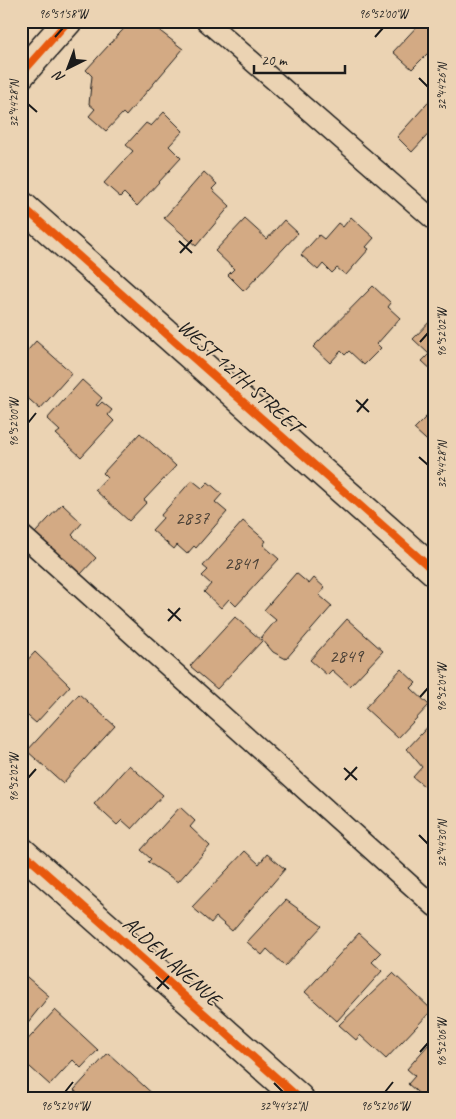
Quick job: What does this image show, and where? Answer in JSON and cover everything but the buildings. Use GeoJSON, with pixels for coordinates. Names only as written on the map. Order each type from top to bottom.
{"type":"FeatureCollection","features":[{"type":"Feature","properties":{"kind":"street"},"geometry":{"type":"LineString","coordinates":[[21,74],[68,21]]}},
{"type":"Feature","properties":{"kind":"street","name":"WEST 12TH STREET"},"geometry":{"type":"LineString","coordinates":[[21,205],[435,572]]}},
{"type":"Feature","properties":{"kind":"street","name":"ALDEN AVENUE"},"geometry":{"type":"LineString","coordinates":[[21,851],[299,1098]]}},
{"type":"Feature","properties":{"kind":"lane"},"geometry":{"type":"LineString","coordinates":[[206,21],[435,221]]}},
{"type":"Feature","properties":{"kind":"lane"},"geometry":{"type":"LineString","coordinates":[[21,534],[435,907]]}},
{"type":"Feature","properties":{"kind":"cycle path"},"geometry":{"type":"LineString","coordinates":[[21,74],[68,21]]}},
{"type":"Feature","properties":{"kind":"cycle path"},"geometry":{"type":"LineString","coordinates":[[21,205],[435,572]]}},
{"type":"Feature","properties":{"kind":"cycle path"},"geometry":{"type":"LineString","coordinates":[[21,851],[299,1098]]}}]}
